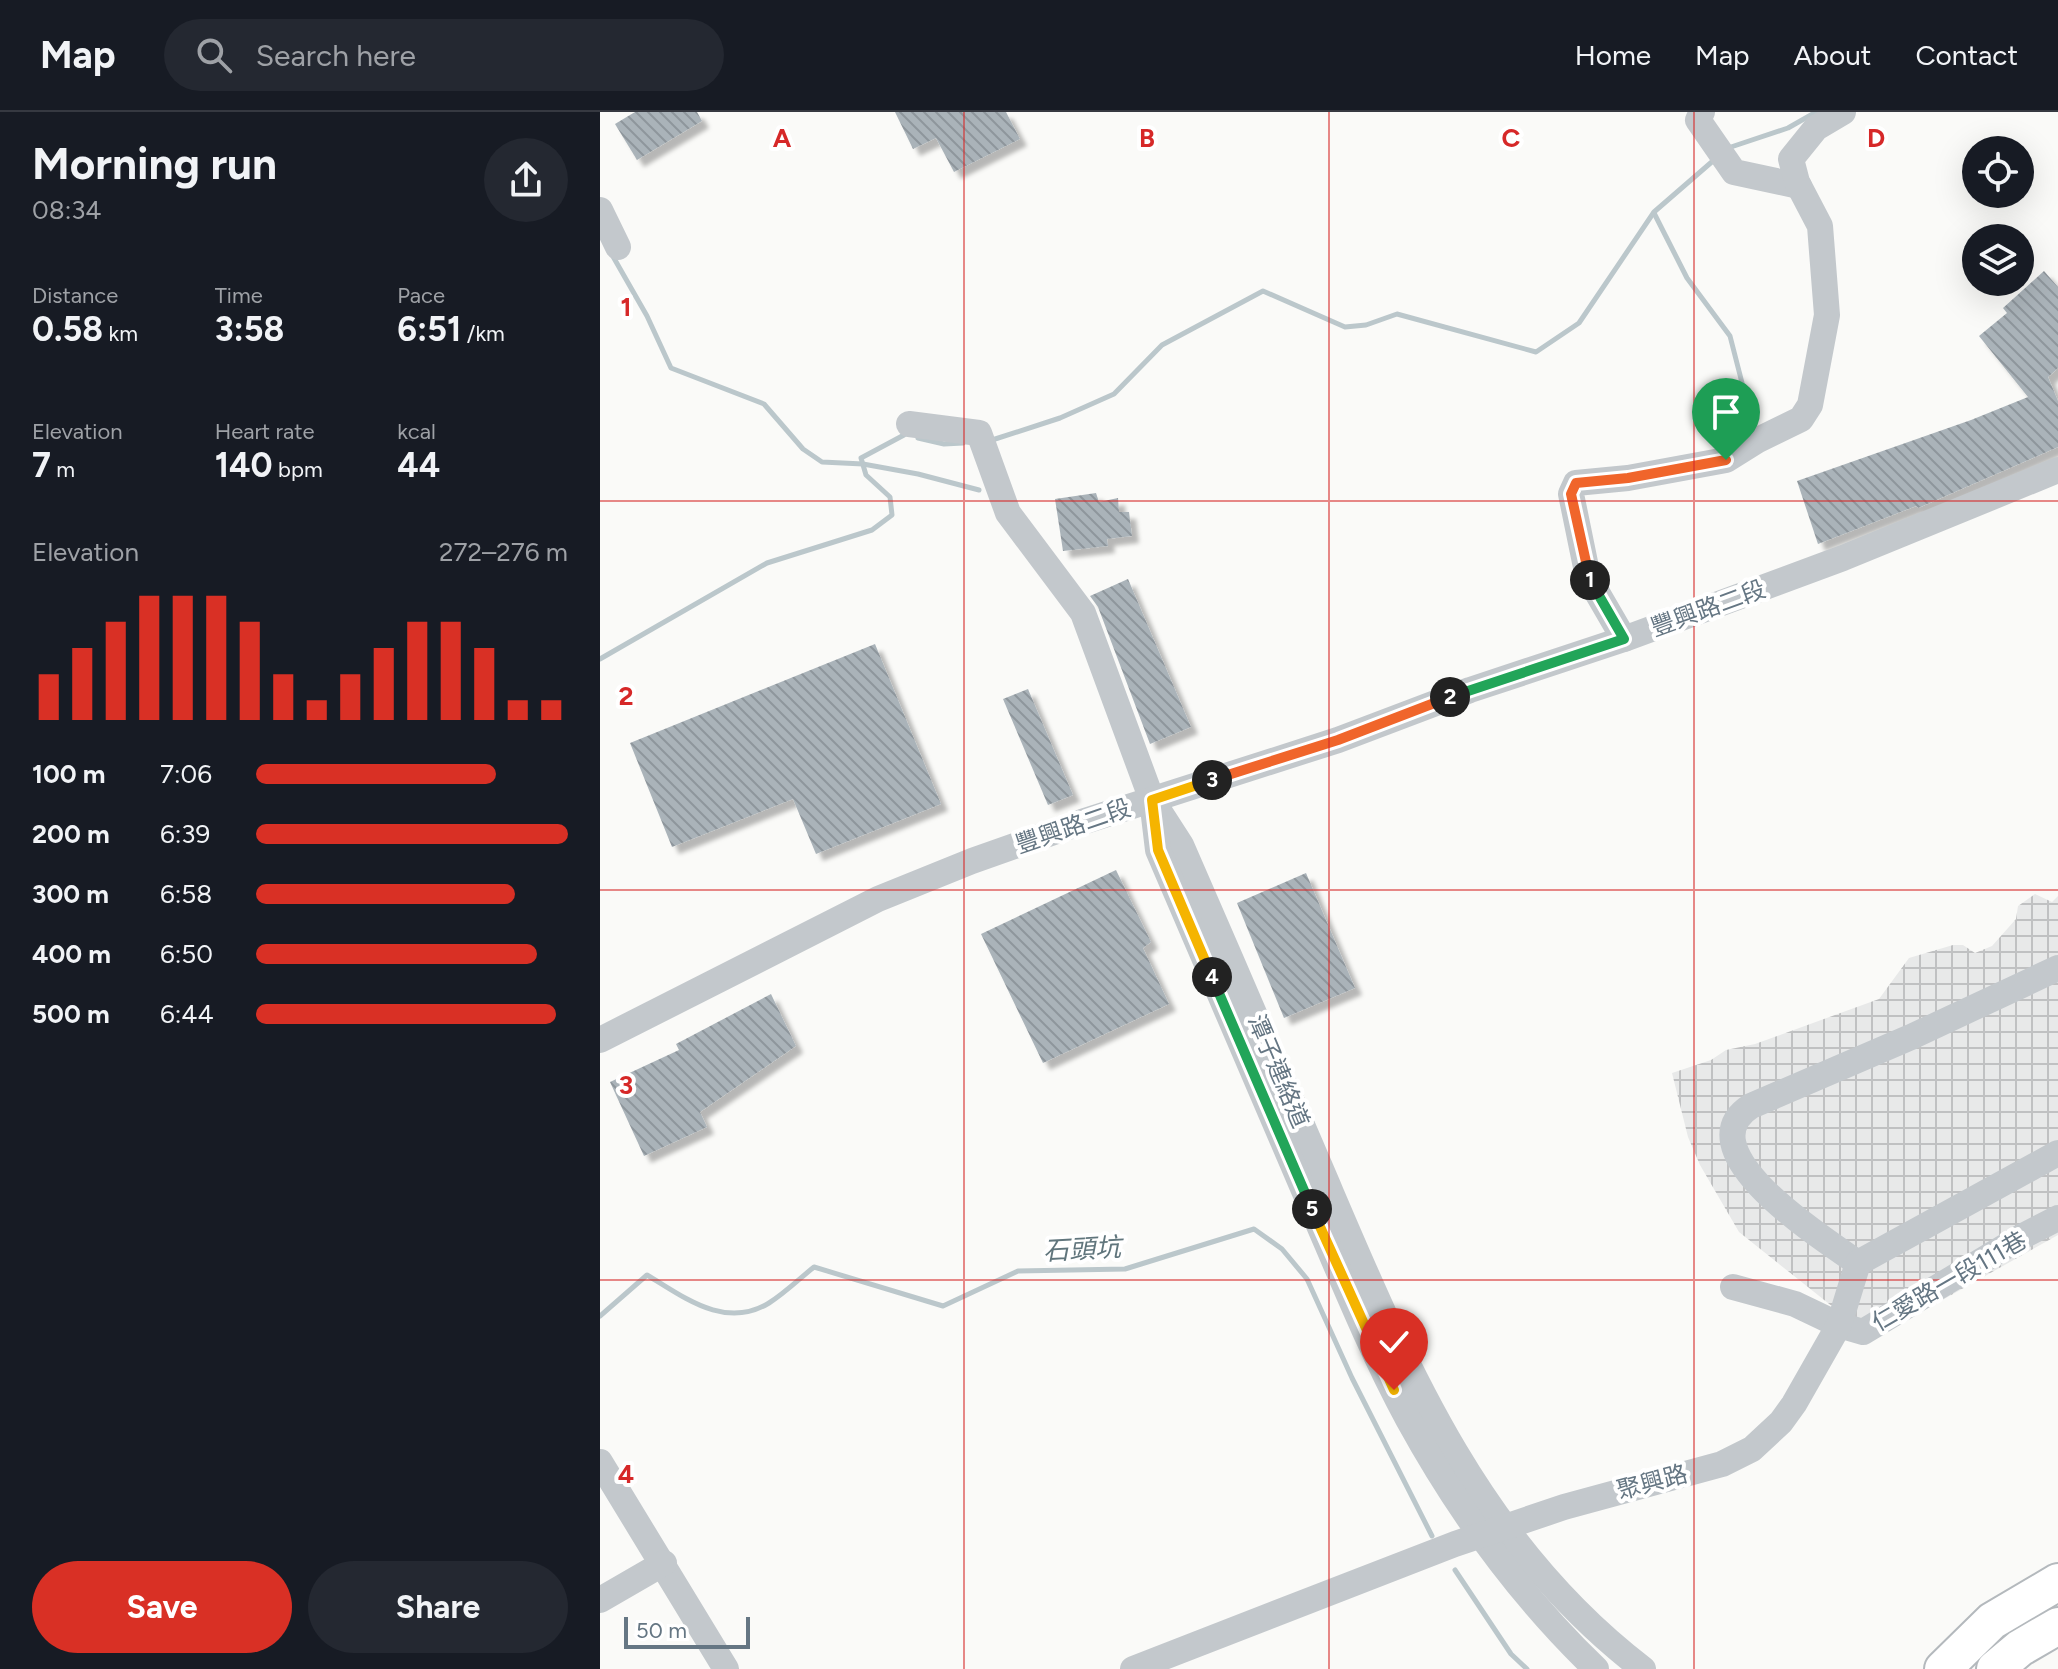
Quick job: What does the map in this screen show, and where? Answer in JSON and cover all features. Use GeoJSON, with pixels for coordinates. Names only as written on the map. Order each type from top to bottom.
{"type":"FeatureCollection","features":[{"type":"Feature","properties":{"kind":"highway"},"geometry":{"type":"LineString","coordinates":[[1943,1669],[1992,1621],[2058,1582]]}},
{"type":"Feature","properties":{"kind":"highway"},"geometry":{"type":"LineString","coordinates":[[1995,1669],[2020,1648],[2058,1626]]}},
{"type":"Feature","properties":{"kind":"street"},"geometry":{"type":"LineString","coordinates":[[1702,112],[1698,120],[1734,172],[1799,186]]}},
{"type":"Feature","properties":{"kind":"street"},"geometry":{"type":"LineString","coordinates":[[1624,639],[1588,577],[1571,494],[1576,483],[1628,478],[1726,460],[1801,419],[1810,405],[1827,315],[1820,226],[1799,186],[1791,159],[1816,128],[1843,112]]}},
{"type":"Feature","properties":{"kind":"street"},"geometry":{"type":"LineString","coordinates":[[600,210],[618,247]]}},
{"type":"Feature","properties":{"kind":"street","name":"潭子連絡道"},"geometry":{"type":"LineString","coordinates":[[909,424],[979,433],[1008,513],[1083,613],[1152,800],[1158,850],[1371,1344],[1429,1456],[1493,1532],[1609,1642],[1643,1669]]}},
{"type":"Feature","properties":{"kind":"street","name":"豐興路二段"},"geometry":{"type":"LineString","coordinates":[[600,1040],[878,899],[972,861],[1338,740],[1470,690],[1624,639],[1843,558],[2058,470]]}},
{"type":"Feature","properties":{"kind":"street"},"geometry":{"type":"LineString","coordinates":[[2058,968],[1740,1113],[1734,1127],[1735,1152],[1762,1188],[1797,1219],[1858,1263],[2058,1153]]}},
{"type":"Feature","properties":{"kind":"street","name":"仁愛路一段111巷"},"geometry":{"type":"LineString","coordinates":[[1839,1325],[1863,1332],[2058,1218]]}},
{"type":"Feature","properties":{"kind":"street","name":"聚興路"},"geometry":{"type":"LineString","coordinates":[[1133,1669],[1401,1564],[1575,1503],[1722,1464],[1752,1449],[1781,1422],[1839,1325],[1858,1263]]}},
{"type":"Feature","properties":{"kind":"street"},"geometry":{"type":"LineString","coordinates":[[1733,1287],[1795,1304],[1839,1325]]}},
{"type":"Feature","properties":{"kind":"street"},"geometry":{"type":"LineString","coordinates":[[600,1462],[726,1669]]}},
{"type":"Feature","properties":{"kind":"street","name":"潭子連絡道"},"geometry":{"type":"LineString","coordinates":[[1493,1532],[1530,1601],[1596,1669]]}},
{"type":"Feature","properties":{"kind":"street"},"geometry":{"type":"LineString","coordinates":[[600,1600],[664,1563]]}},
{"type":"Feature","properties":{"kind":"shaded area"},"geometry":{"type":"Polygon","coordinates":[[[2035,894],[2052,902],[2058,896],[2058,1235],[1873,1339],[1739,1232],[1700,1165],[1688,1137],[1672,1073],[1711,1060],[1726,1050],[1755,1044],[1879,999],[1909,958],[1953,945],[1963,945],[1975,953],[1992,946],[2016,919],[2018,906],[2035,894]]]}},
{"type":"Feature","properties":{"kind":"building"},"geometry":{"type":"Polygon","coordinates":[[[635,112],[697,112],[702,121],[637,160],[615,124],[635,112]]]}},
{"type":"Feature","properties":{"kind":"building"},"geometry":{"type":"Polygon","coordinates":[[[895,112],[1006,112],[1020,139],[954,172],[936,138],[913,149],[895,112]]]}},
{"type":"Feature","properties":{"kind":"building"},"geometry":{"type":"Polygon","coordinates":[[[2044,271],[2058,287],[2058,368],[2048,377],[2058,401],[2058,447],[1918,508],[1916,506],[1818,544],[1797,481],[2028,397],[1979,336],[2007,313],[2003,308],[2016,296],[2034,296],[2034,280],[2044,271]]]}},
{"type":"Feature","properties":{"kind":"building"},"geometry":{"type":"Polygon","coordinates":[[[1096,493],[1099,502],[1118,498],[1119,512],[1129,512],[1132,536],[1107,539],[1108,546],[1063,551],[1055,499],[1096,493]]]}},
{"type":"Feature","properties":{"kind":"building"},"geometry":{"type":"Polygon","coordinates":[[[1128,579],[1191,727],[1150,744],[1098,607],[1090,596],[1128,579]]]}},
{"type":"Feature","properties":{"kind":"building"},"geometry":{"type":"Polygon","coordinates":[[[875,644],[941,804],[816,854],[793,799],[672,847],[630,743],[875,644]]]}},
{"type":"Feature","properties":{"kind":"building"},"geometry":{"type":"Polygon","coordinates":[[[1028,689],[1073,795],[1048,805],[1003,699],[1028,689]]]}},
{"type":"Feature","properties":{"kind":"building"},"geometry":{"type":"Polygon","coordinates":[[[1116,870],[1151,942],[1143,948],[1169,1004],[1043,1063],[981,934],[1116,870]]]}},
{"type":"Feature","properties":{"kind":"building"},"geometry":{"type":"Polygon","coordinates":[[[1306,873],[1355,988],[1284,1018],[1237,903],[1306,873]]]}},
{"type":"Feature","properties":{"kind":"building"},"geometry":{"type":"Polygon","coordinates":[[[771,994],[796,1046],[700,1112],[707,1127],[644,1156],[610,1082],[679,1050],[676,1044],[771,994]]]}},
{"type":"Feature","properties":{"kind":"waterway"},"geometry":{"type":"LineString","coordinates":[[1728,148],[1788,128],[1816,112]]}},
{"type":"Feature","properties":{"kind":"waterway"},"geometry":{"type":"LineString","coordinates":[[989,441],[1060,418],[1114,394],[1162,345],[1263,291],[1345,327],[1366,325],[1397,314],[1536,352],[1579,323],[1654,212],[1714,160]]}},
{"type":"Feature","properties":{"kind":"waterway"},"geometry":{"type":"LineString","coordinates":[[1654,213],[1687,278],[1730,336],[1750,414]]}},
{"type":"Feature","properties":{"kind":"waterway"},"geometry":{"type":"LineString","coordinates":[[611,253],[647,316],[671,368],[764,404],[803,449],[822,462],[863,464],[979,490]]}},
{"type":"Feature","properties":{"kind":"waterway"},"geometry":{"type":"LineString","coordinates":[[600,659],[767,563],[872,530],[892,515],[890,497],[866,475],[861,458],[904,435]]}},
{"type":"Feature","properties":{"kind":"waterway"},"geometry":{"type":"LineString","coordinates":[[918,438],[944,444],[963,443]]}},
{"type":"Feature","properties":{"kind":"waterway","name":"石頭坑"},"geometry":{"type":"LineString","coordinates":[[600,1316],[647,1275],[690,1301],[721,1312],[737,1313],[769,1303],[814,1267],[943,1306],[1018,1271],[1125,1269],[1254,1229],[1282,1249],[1307,1279],[1352,1378],[1432,1536]]}},
{"type":"Feature","properties":{"kind":"waterway","name":"石頭坑"},"geometry":{"type":"LineString","coordinates":[[1455,1570],[1511,1654],[1527,1669]]}},
{"type":"Feature","properties":{"kind":"route"},"geometry":{"type":"LineString","coordinates":[[1394,1390],[1371,1344],[1158,850],[1152,800],[1338,740],[1470,690],[1624,639],[1588,577],[1571,494],[1576,483],[1628,478],[1726,460]]}}]}
